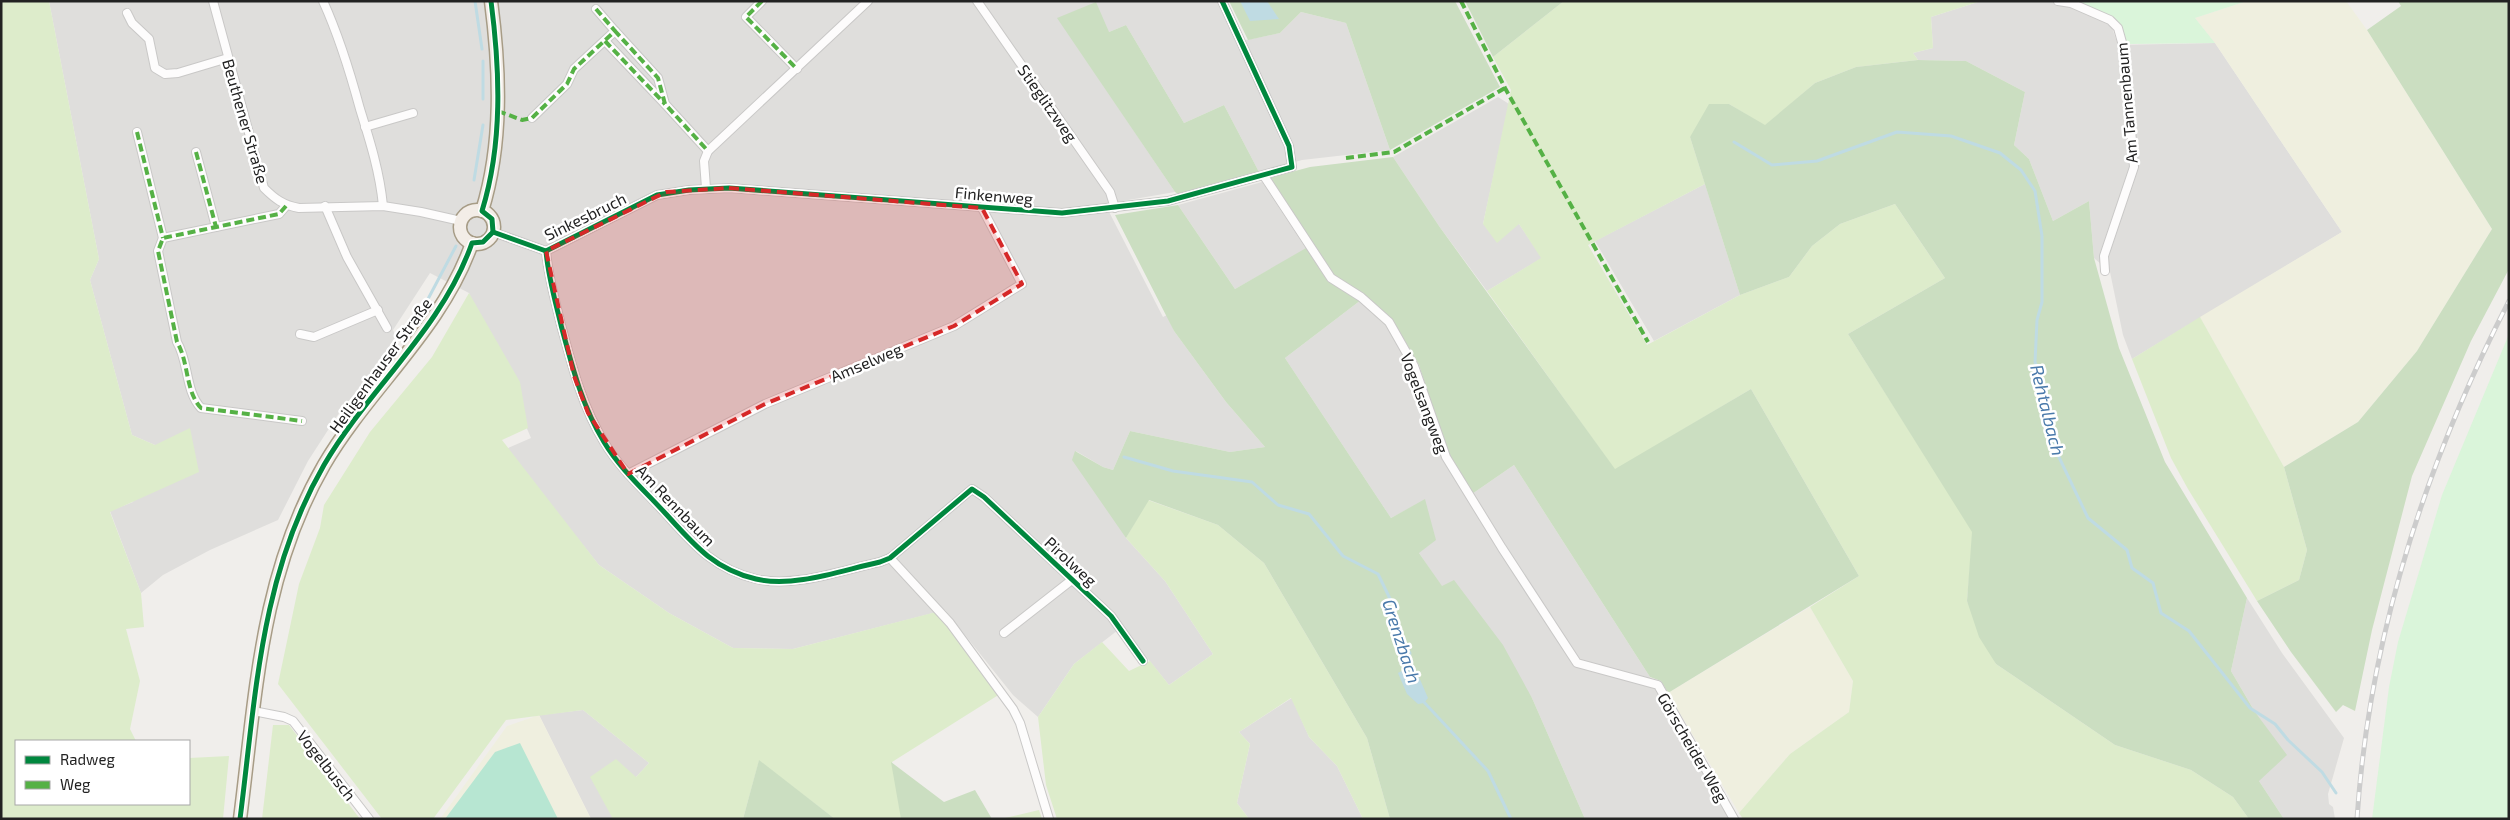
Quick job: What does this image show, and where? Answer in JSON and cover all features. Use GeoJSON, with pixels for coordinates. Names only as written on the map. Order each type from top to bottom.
{"type":"FeatureCollection","features":[{"type":"Feature","properties":{"kind":"main road"},"geometry":{"type":"LineString","coordinates":[[482,211],[493,161],[498,111],[496,51],[491,1]]}},
{"type":"Feature","properties":{"kind":"main road"},"geometry":{"type":"LineString","coordinates":[[482,211],[492,219],[493,232],[483,242],[472,243],[462,235],[461,221],[469,212],[482,211]]}},
{"type":"Feature","properties":{"kind":"main road","name":"Heiligenhauser Straße"},"geometry":{"type":"LineString","coordinates":[[240,819],[253,711],[269,604],[284,552],[304,504],[324,466],[349,428],[425,330],[467,258],[472,243]]}},
{"type":"Feature","properties":{"kind":"street","name":"Beuthener Straße"},"geometry":{"type":"LineString","coordinates":[[213,1],[264,188],[276,200],[286,206]]}},
{"type":"Feature","properties":{"kind":"street"},"geometry":{"type":"LineString","coordinates":[[762,1],[746,17],[796,69]]}},
{"type":"Feature","properties":{"kind":"street"},"geometry":{"type":"LineString","coordinates":[[706,188],[704,162],[708,150],[868,1]]}},
{"type":"Feature","properties":{"kind":"street","name":"Stieglitzweg"},"geometry":{"type":"LineString","coordinates":[[977,1],[1110,192],[1115,208]]}},
{"type":"Feature","properties":{"kind":"street","name":"Finkenweg"},"geometry":{"type":"LineString","coordinates":[[688,190],[739,188],[1062,214],[1168,201],[1292,167],[1289,146],[1222,1]]}},
{"type":"Feature","properties":{"kind":"street","name":"Am Tannenbaum"},"geometry":{"type":"LineString","coordinates":[[2058,1],[2072,4],[2110,20],[2118,28],[2125,53],[2134,167],[2104,256],[2105,271]]}},
{"type":"Feature","properties":{"kind":"street"},"geometry":{"type":"LineString","coordinates":[[324,2],[337,31],[366,127],[381,188],[383,206]]}},
{"type":"Feature","properties":{"kind":"street"},"geometry":{"type":"LineString","coordinates":[[596,9],[658,78],[665,104]]}},
{"type":"Feature","properties":{"kind":"street"},"geometry":{"type":"LineString","coordinates":[[127,13],[132,23],[149,40],[155,68],[165,74],[178,73],[228,58]]}},
{"type":"Feature","properties":{"kind":"street"},"geometry":{"type":"LineString","coordinates":[[532,118],[567,84],[574,69],[615,31]]}},
{"type":"Feature","properties":{"kind":"street"},"geometry":{"type":"LineString","coordinates":[[605,42],[708,150]]}},
{"type":"Feature","properties":{"kind":"street"},"geometry":{"type":"LineString","coordinates":[[366,127],[413,113]]}},
{"type":"Feature","properties":{"kind":"street"},"geometry":{"type":"LineString","coordinates":[[137,132],[163,238],[158,251],[161,272],[177,342],[182,351],[194,400],[201,408],[302,421]]}},
{"type":"Feature","properties":{"kind":"street"},"geometry":{"type":"LineString","coordinates":[[196,152],[216,226]]}},
{"type":"Feature","properties":{"kind":"street","name":"Vogelsangweg"},"geometry":{"type":"LineString","coordinates":[[1264,176],[1331,278],[1361,297],[1389,322],[1414,366],[1446,457],[1502,548]]}},
{"type":"Feature","properties":{"kind":"street","name":"Sinkesbruch"},"geometry":{"type":"LineString","coordinates":[[493,232],[546,251],[656,195],[688,190]]}},
{"type":"Feature","properties":{"kind":"street"},"geometry":{"type":"LineString","coordinates":[[163,238],[279,214],[286,206],[299,208],[383,206],[461,221]]}},
{"type":"Feature","properties":{"kind":"street"},"geometry":{"type":"LineString","coordinates":[[325,206],[347,257],[387,328]]}},
{"type":"Feature","properties":{"kind":"street","name":"Amselweg"},"geometry":{"type":"LineString","coordinates":[[628,474],[766,404],[954,326],[1022,284],[982,208]]}},
{"type":"Feature","properties":{"kind":"street","name":"Am Rennbaum"},"geometry":{"type":"LineString","coordinates":[[546,251],[548,272],[572,366],[588,413],[605,444],[628,474],[702,553],[735,572],[758,579],[794,581],[890,558],[972,489]]}},
{"type":"Feature","properties":{"kind":"street"},"geometry":{"type":"LineString","coordinates":[[300,334],[314,337],[378,310]]}},
{"type":"Feature","properties":{"kind":"street","name":"Pirolweg"},"geometry":{"type":"LineString","coordinates":[[972,489],[984,496],[1111,616],[1143,662]]}},
{"type":"Feature","properties":{"kind":"street","name":"Görscheider Weg"},"geometry":{"type":"LineString","coordinates":[[1502,548],[1577,663],[1658,685],[1734,819]]}},
{"type":"Feature","properties":{"kind":"street"},"geometry":{"type":"LineString","coordinates":[[890,558],[950,623],[1003,694],[1020,723],[1049,819]]}},
{"type":"Feature","properties":{"kind":"street","name":"Pirolweg"},"geometry":{"type":"LineString","coordinates":[[1004,634],[1073,579]]}},
{"type":"Feature","properties":{"kind":"street","name":"Vogelbusch"},"geometry":{"type":"LineString","coordinates":[[253,711],[284,717],[293,721],[369,819]]}},
{"type":"Feature","properties":{"kind":"highlighted area"},"geometry":{"type":"Polygon","coordinates":[[[729,188],[982,208],[1022,284],[954,326],[765,404],[628,474],[588,413],[574,376],[546,251],[666,192],[729,188]]]}},
{"type":"Feature","properties":{"kind":"shaded area"},"geometry":{"type":"Polygon","coordinates":[[[49,1],[1218,1],[1236,42],[1280,33],[1301,12],[1346,23],[1390,150],[1302,160],[1259,172],[1224,105],[1184,123],[1126,25],[1109,32],[1058,18],[1175,192],[1105,204],[1163,317],[1167,315],[1174,331],[1226,402],[1265,447],[1230,452],[1130,431],[1113,470],[1103,467],[1076,451],[1126,538],[1165,581],[1213,654],[1169,685],[1122,627],[1074,664],[1038,717],[1013,695],[945,610],[793,649],[733,648],[669,613],[599,565],[506,449],[531,438],[469,293],[430,273],[393,330],[398,341],[339,413],[308,461],[278,520],[210,550],[163,575],[141,593],[110,511],[133,502],[155,445],[132,435],[90,280],[99,259],[49,1]]]}},
{"type":"Feature","properties":{"kind":"shaded area"},"geometry":{"type":"Polygon","coordinates":[[[1981,1],[2055,2],[2071,7],[2098,17],[2112,28],[2118,45],[2215,43],[2342,232],[2132,359],[2123,335],[2110,272],[2094,258],[2089,201],[2053,221],[2029,159],[2014,145],[2025,92],[1966,61],[1918,60],[1913,53],[1933,48],[1931,17],[1981,1]]]}},
{"type":"Feature","properties":{"kind":"shaded area"},"geometry":{"type":"Polygon","coordinates":[[[1498,97],[1509,104],[1483,224],[1519,224],[1542,258],[1487,291],[1439,226],[1393,157],[1498,97]]]}},
{"type":"Feature","properties":{"kind":"shaded area"},"geometry":{"type":"Polygon","coordinates":[[[1262,182],[1306,249],[1235,289],[1178,205],[1262,182]]]}},
{"type":"Feature","properties":{"kind":"shaded area"},"geometry":{"type":"Polygon","coordinates":[[[1705,184],[1740,295],[1654,341],[1595,241],[1705,184]]]}},
{"type":"Feature","properties":{"kind":"shaded area"},"geometry":{"type":"Polygon","coordinates":[[[1361,300],[1386,323],[1412,367],[1472,494],[1514,465],[1650,677],[1734,819],[1585,819],[1532,698],[1453,581],[1442,587],[1419,553],[1425,500],[1391,518],[1285,358],[1361,300]]]}},
{"type":"Feature","properties":{"kind":"shaded area"},"geometry":{"type":"Polygon","coordinates":[[[2247,598],[2282,653],[2344,738],[2328,794],[2329,804],[2333,807],[2335,819],[2284,819],[2259,781],[2255,712],[2231,671],[2247,598]]]}},
{"type":"Feature","properties":{"kind":"shaded area"},"geometry":{"type":"Polygon","coordinates":[[[1292,698],[1309,737],[1337,766],[1363,819],[1249,819],[1237,803],[1250,744],[1239,732],[1292,698]]]}},
{"type":"Feature","properties":{"kind":"shaded area"},"geometry":{"type":"Polygon","coordinates":[[[583,710],[649,763],[636,777],[614,819],[591,819],[539,715],[583,710]]]}},
{"type":"Feature","properties":{"kind":"green space"},"geometry":{"type":"Polygon","coordinates":[[[1,1],[49,1],[99,259],[90,280],[132,435],[155,445],[190,428],[199,472],[110,512],[141,593],[144,627],[126,629],[140,681],[130,729],[136,740],[15,740],[15,805],[190,805],[190,758],[229,756],[223,819],[1,819],[1,1]]]}},
{"type":"Feature","properties":{"kind":"green space"},"geometry":{"type":"Polygon","coordinates":[[[1229,1],[1455,1],[1500,87],[1390,150],[1346,23],[1301,12],[1280,33],[1248,40],[1229,1]]]}},
{"type":"Feature","properties":{"kind":"green space"},"geometry":{"type":"Polygon","coordinates":[[[1465,1],[1564,1],[1493,57],[1465,1]]]}},
{"type":"Feature","properties":{"kind":"green space"},"geometry":{"type":"Polygon","coordinates":[[[1564,1],[1981,1],[1931,17],[1933,48],[1913,53],[1918,60],[1856,67],[1815,83],[1765,126],[1729,104],[1690,137],[1705,184],[1588,245],[1647,345],[1740,295],[1789,277],[1812,246],[1840,224],[1895,204],[1945,278],[1848,334],[1973,532],[1967,601],[1996,664],[2115,745],[2191,770],[2233,797],[2249,819],[1743,819],[1739,813],[1790,754],[1849,712],[1853,681],[1810,607],[1859,576],[1751,389],[1615,470],[1487,291],[1541,258],[1519,224],[1497,243],[1483,224],[1511,90],[1493,57],[1564,1]]]}},
{"type":"Feature","properties":{"kind":"green space"},"geometry":{"type":"Polygon","coordinates":[[[2073,1],[2247,1],[2195,18],[2215,43],[2128,44],[2116,22],[2073,1]]]}},
{"type":"Feature","properties":{"kind":"green space"},"geometry":{"type":"Polygon","coordinates":[[[2247,1],[2346,1],[2367,30],[2492,229],[2417,351],[2358,422],[2284,467],[2200,317],[2342,232],[2215,43],[2195,18],[2247,1]]]}},
{"type":"Feature","properties":{"kind":"green space"},"geometry":{"type":"Polygon","coordinates":[[[2398,1],[2509,1],[2509,269],[2471,341],[2412,476],[2372,630],[2355,711],[2343,705],[2336,712],[2291,652],[2257,601],[2299,580],[2307,550],[2284,467],[2358,422],[2417,351],[2492,229],[2367,30],[2401,6],[2398,1]]]}},
{"type":"Feature","properties":{"kind":"green space"},"geometry":{"type":"Polygon","coordinates":[[[1096,2],[1109,32],[1126,25],[1184,123],[1224,105],[1259,172],[1178,194],[1175,192],[1057,18],[1096,2]]]}},
{"type":"Feature","properties":{"kind":"green space"},"geometry":{"type":"Polygon","coordinates":[[[1918,60],[1966,61],[2025,92],[2014,145],[2029,159],[2053,221],[2089,201],[2094,258],[2119,348],[2165,462],[2247,598],[2231,671],[2255,712],[2287,755],[2259,781],[2284,819],[2249,819],[2233,797],[2191,770],[2115,745],[1996,664],[1979,637],[1967,601],[1972,532],[1848,334],[1945,278],[1895,204],[1840,224],[1812,246],[1789,277],[1740,295],[1690,137],[1709,104],[1729,104],[1765,125],[1815,83],[1856,67],[1918,60]]]}},
{"type":"Feature","properties":{"kind":"green space"},"geometry":{"type":"Polygon","coordinates":[[[1393,157],[1439,226],[1615,469],[1751,389],[1859,576],[1668,693],[1661,681],[1650,677],[1514,465],[1472,494],[1448,456],[1419,365],[1392,319],[1364,295],[1361,300],[1285,358],[1391,518],[1425,499],[1436,540],[1419,553],[1442,586],[1454,580],[1503,645],[1532,698],[1585,819],[1390,819],[1367,738],[1264,563],[1218,525],[1149,500],[1126,538],[1072,460],[1075,451],[1103,467],[1113,470],[1130,431],[1230,452],[1265,447],[1226,402],[1174,331],[1115,215],[1178,205],[1235,289],[1313,244],[1269,178],[1310,167],[1393,157]]]}},
{"type":"Feature","properties":{"kind":"green space"},"geometry":{"type":"Polygon","coordinates":[[[469,293],[520,382],[528,428],[502,440],[599,565],[669,613],[733,648],[793,649],[936,612],[945,620],[1000,694],[892,762],[902,818],[835,819],[759,761],[743,819],[613,819],[590,777],[616,759],[636,777],[649,763],[583,710],[506,720],[433,819],[382,819],[278,684],[299,584],[320,528],[324,505],[370,432],[432,357],[469,293]]]}},
{"type":"Feature","properties":{"kind":"green space"},"geometry":{"type":"Polygon","coordinates":[[[2200,317],[2284,467],[2307,550],[2299,580],[2257,601],[2171,458],[2132,359],[2200,317]]]}},
{"type":"Feature","properties":{"kind":"green space"},"geometry":{"type":"Polygon","coordinates":[[[2509,334],[2509,819],[2372,819],[2389,687],[2398,642],[2442,495],[2509,334]]]}},
{"type":"Feature","properties":{"kind":"green space"},"geometry":{"type":"Polygon","coordinates":[[[1148,500],[1218,525],[1264,563],[1367,738],[1390,819],[1363,819],[1337,766],[1309,737],[1291,698],[1239,732],[1250,744],[1237,803],[1249,819],[1057,819],[1046,785],[1038,717],[1074,664],[1102,642],[1129,671],[1150,661],[1169,685],[1213,654],[1165,581],[1126,538],[1148,500]]]}},
{"type":"Feature","properties":{"kind":"green space"},"geometry":{"type":"Polygon","coordinates":[[[1810,607],[1853,681],[1849,712],[1790,754],[1739,813],[1668,693],[1810,607]]]}},
{"type":"Feature","properties":{"kind":"green space"},"geometry":{"type":"Polygon","coordinates":[[[539,715],[591,819],[440,819],[507,726],[539,715]]]}},
{"type":"Feature","properties":{"kind":"green space"},"geometry":{"type":"Polygon","coordinates":[[[273,725],[289,725],[360,819],[262,819],[273,725]]]}},
{"type":"Feature","properties":{"kind":"green space"},"geometry":{"type":"Polygon","coordinates":[[[520,743],[558,819],[445,819],[495,752],[520,743]]]}},
{"type":"Feature","properties":{"kind":"green space"},"geometry":{"type":"Polygon","coordinates":[[[759,760],[835,819],[743,819],[759,760]]]}},
{"type":"Feature","properties":{"kind":"green space"},"geometry":{"type":"Polygon","coordinates":[[[891,762],[944,802],[975,790],[992,819],[901,819],[891,762]]]}},
{"type":"Feature","properties":{"kind":"green space"},"geometry":{"type":"Polygon","coordinates":[[[1039,810],[1042,819],[1001,819],[1039,810]]]}},
{"type":"Feature","properties":{"kind":"water"},"geometry":{"type":"Polygon","coordinates":[[[1240,1],[1267,1],[1279,19],[1250,21],[1240,1]]]}},
{"type":"Feature","properties":{"kind":"water"},"geometry":{"type":"Polygon","coordinates":[[[1407,668],[1415,668],[1428,698],[1424,703],[1418,704],[1407,694],[1398,673],[1407,668]]]}},
{"type":"Feature","properties":{"kind":"waterway"},"geometry":{"type":"LineString","coordinates":[[475,1],[482,49]]}},
{"type":"Feature","properties":{"kind":"waterway"},"geometry":{"type":"LineString","coordinates":[[483,61],[483,99]]}},
{"type":"Feature","properties":{"kind":"waterway"},"geometry":{"type":"LineString","coordinates":[[474,180],[483,125]]}},
{"type":"Feature","properties":{"kind":"waterway","name":"Rehtalbach"},"geometry":{"type":"LineString","coordinates":[[1734,142],[1772,165],[1817,161],[1897,132],[1951,136],[2000,153],[2021,170],[2035,191],[2042,236],[2042,302],[2037,320],[2035,362],[2043,386],[2057,453],[2088,518],[2127,550],[2132,568],[2153,583],[2161,613],[2189,631],[2250,708],[2275,724],[2288,740],[2322,772],[2336,793]]}},
{"type":"Feature","properties":{"kind":"waterway"},"geometry":{"type":"LineString","coordinates":[[401,338],[428,299],[456,246]]}},
{"type":"Feature","properties":{"kind":"waterway","name":"Grenzbach"},"geometry":{"type":"LineString","coordinates":[[1124,457],[1173,471],[1252,482],[1278,505],[1309,514],[1343,556],[1378,574],[1393,605],[1399,637],[1410,653],[1407,668],[1409,672]]}},
{"type":"Feature","properties":{"kind":"waterway","name":"Grenzbach"},"geometry":{"type":"LineString","coordinates":[[1422,700],[1488,771],[1511,819]]}},
{"type":"Feature","properties":{"kind":"railway"},"geometry":{"type":"LineString","coordinates":[[2357,819],[2364,751],[2374,684],[2388,617],[2406,552],[2452,425],[2479,362],[2509,301]]}},
{"type":"Feature","properties":{"kind":"marked path"},"geometry":{"type":"LineString","coordinates":[[762,1],[746,17],[797,69]]}},
{"type":"Feature","properties":{"kind":"marked path"},"geometry":{"type":"LineString","coordinates":[[1461,1],[1505,88],[1648,342]]}},
{"type":"Feature","properties":{"kind":"marked path"},"geometry":{"type":"LineString","coordinates":[[596,9],[615,31]]}},
{"type":"Feature","properties":{"kind":"marked path"},"geometry":{"type":"LineString","coordinates":[[498,111],[522,120],[532,118],[567,84],[574,69],[615,31],[658,78],[665,104],[708,151]]}},
{"type":"Feature","properties":{"kind":"marked path"},"geometry":{"type":"LineString","coordinates":[[605,41],[665,104]]}},
{"type":"Feature","properties":{"kind":"marked path"},"geometry":{"type":"LineString","coordinates":[[1346,158],[1394,152],[1505,88]]}},
{"type":"Feature","properties":{"kind":"marked path"},"geometry":{"type":"LineString","coordinates":[[137,132],[163,238]]}},
{"type":"Feature","properties":{"kind":"marked path"},"geometry":{"type":"LineString","coordinates":[[196,152],[216,227]]}},
{"type":"Feature","properties":{"kind":"marked path"},"geometry":{"type":"LineString","coordinates":[[286,206],[279,214],[163,238],[158,251],[177,342],[184,358],[192,393],[201,408],[302,421]]}},
{"type":"Feature","properties":{"kind":"cycle path"},"geometry":{"type":"LineString","coordinates":[[240,819],[264,637],[286,550],[303,507],[324,465],[342,437],[424,331],[443,303],[459,274],[472,243],[483,242],[493,232],[492,219],[482,211],[494,159],[498,106],[498,80],[491,1]]}},
{"type":"Feature","properties":{"kind":"cycle path"},"geometry":{"type":"LineString","coordinates":[[493,232],[546,251],[657,195],[689,190],[729,188],[1062,213],[1168,201],[1292,167],[1289,146],[1222,1]]}},
{"type":"Feature","properties":{"kind":"cycle path"},"geometry":{"type":"LineString","coordinates":[[546,251],[548,270],[569,356],[578,385],[596,428],[610,452],[625,471],[686,536],[716,562],[741,575],[771,581],[802,580],[880,562],[890,558],[972,489],[984,497],[1111,616],[1143,661]]}}]}
